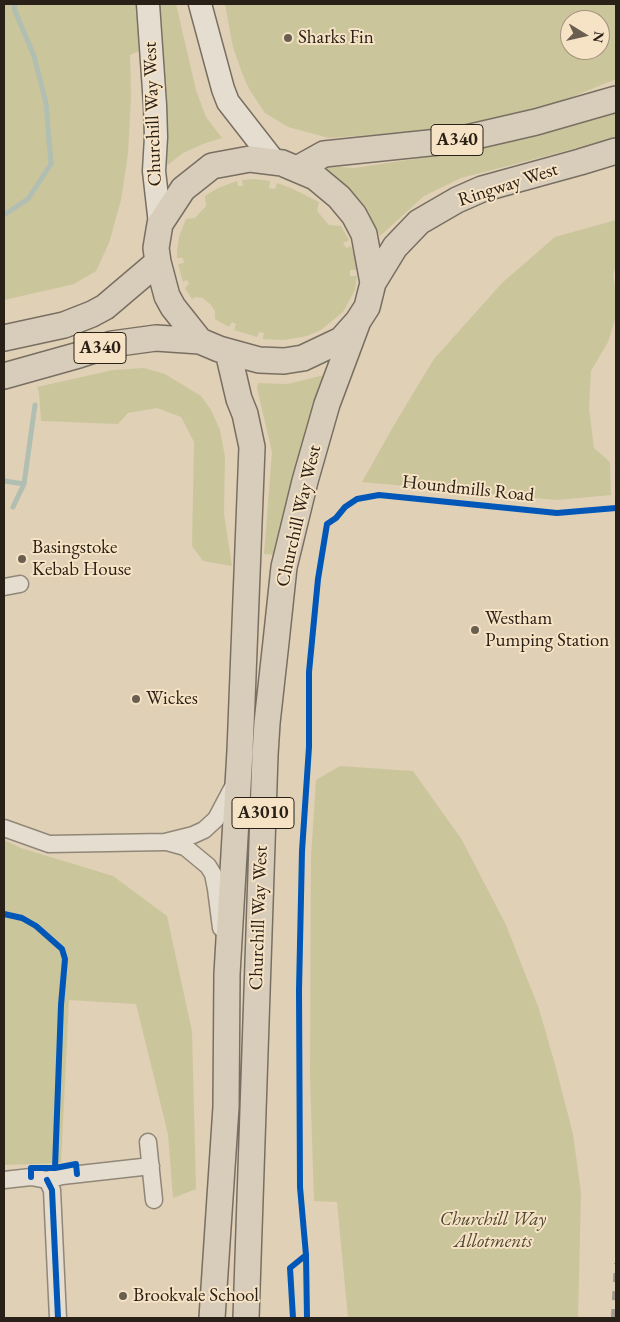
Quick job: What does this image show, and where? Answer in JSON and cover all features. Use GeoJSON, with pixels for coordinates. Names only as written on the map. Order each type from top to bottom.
{"type":"FeatureCollection","features":[{"type":"Feature","properties":{"kind":"main road","name":"Churchill Way West"},"geometry":{"type":"LineString","coordinates":[[148,4],[155,105],[154,171],[160,224]]}},
{"type":"Feature","properties":{"kind":"main road"},"geometry":{"type":"LineString","coordinates":[[200,4],[228,102],[285,165]]}},
{"type":"Feature","properties":{"kind":"main road","name":"A340"},"geometry":{"type":"LineString","coordinates":[[285,165],[324,154],[458,140],[536,122],[616,99]]}},
{"type":"Feature","properties":{"kind":"main road","name":"Ringway West"},"geometry":{"type":"LineString","coordinates":[[373,283],[395,247],[419,222],[457,200],[482,189],[616,151]]}},
{"type":"Feature","properties":{"kind":"main road"},"geometry":{"type":"LineString","coordinates":[[250,159],[285,165],[315,177],[328,186],[354,215],[364,234],[373,283],[369,302],[358,321],[341,340],[303,358],[284,361],[260,360],[228,352],[200,341],[173,307],[167,296],[156,248],[160,224],[183,189],[212,166],[250,159]]}},
{"type":"Feature","properties":{"kind":"main road","name":"A340"},"geometry":{"type":"LineString","coordinates":[[4,338],[64,325],[92,314],[105,307],[158,262]]}},
{"type":"Feature","properties":{"kind":"main road","name":"Churchill Way West"},"geometry":{"type":"LineString","coordinates":[[246,1318],[265,755],[284,567],[305,481],[327,404],[358,321]]}},
{"type":"Feature","properties":{"kind":"main road","name":"A340"},"geometry":{"type":"LineString","coordinates":[[4,376],[112,344],[156,338],[200,341]]}},
{"type":"Feature","properties":{"kind":"main road","name":"Churchill Way West"},"geometry":{"type":"LineString","coordinates":[[212,1318],[226,1106],[227,974],[238,777],[252,447],[228,352]]}},
{"type":"Feature","properties":{"kind":"street"},"geometry":{"type":"LineString","coordinates":[[4,587],[20,584]]}},
{"type":"Feature","properties":{"kind":"street"},"geometry":{"type":"LineString","coordinates":[[4,828],[50,844],[164,842],[193,835],[204,830],[216,819],[238,777]]}},
{"type":"Feature","properties":{"kind":"street"},"geometry":{"type":"LineString","coordinates":[[164,842],[185,847],[204,862],[213,874],[227,974]]}},
{"type":"Feature","properties":{"kind":"street"},"geometry":{"type":"LineString","coordinates":[[148,1142],[154,1200]]}},
{"type":"Feature","properties":{"kind":"street"},"geometry":{"type":"LineString","coordinates":[[4,1180],[31,1177],[47,1180],[77,1174],[150,1166]]}},
{"type":"Feature","properties":{"kind":"street"},"geometry":{"type":"LineString","coordinates":[[47,1180],[52,1190],[58,1318]]}},
{"type":"Feature","properties":{"kind":"green space"},"geometry":{"type":"Polygon","coordinates":[[[4,4],[138,4],[141,50],[130,55],[131,97],[128,154],[121,200],[109,243],[96,271],[74,284],[4,300],[4,4]]]}},
{"type":"Feature","properties":{"kind":"green space"},"geometry":{"type":"Polygon","coordinates":[[[154,4],[176,4],[196,90],[206,117],[222,138],[183,153],[164,168],[154,4]]]}},
{"type":"Feature","properties":{"kind":"green space"},"geometry":{"type":"Polygon","coordinates":[[[225,4],[616,4],[616,79],[525,116],[462,128],[329,138],[288,127],[265,113],[249,89],[233,47],[225,4]]]}},
{"type":"Feature","properties":{"kind":"green space"},"geometry":{"type":"Polygon","coordinates":[[[616,109],[616,138],[461,178],[424,196],[380,236],[366,207],[347,186],[325,169],[324,166],[354,168],[502,143],[616,109]]]}},
{"type":"Feature","properties":{"kind":"green space"},"geometry":{"type":"Polygon","coordinates":[[[242,180],[270,181],[269,188],[275,189],[277,183],[319,202],[317,211],[329,225],[341,226],[349,240],[343,243],[346,248],[351,246],[357,263],[357,270],[350,270],[350,276],[357,276],[355,290],[343,312],[321,330],[307,336],[284,340],[263,339],[264,333],[259,332],[257,337],[234,330],[236,324],[232,322],[229,327],[215,319],[215,311],[203,298],[195,297],[192,299],[185,288],[189,284],[187,280],[183,282],[178,264],[184,263],[183,258],[177,258],[177,251],[179,237],[186,219],[195,218],[206,206],[205,196],[218,188],[237,181],[238,186],[243,186],[242,180]]]}},
{"type":"Feature","properties":{"kind":"green space"},"geometry":{"type":"Polygon","coordinates":[[[616,220],[616,264],[613,275],[616,295],[616,316],[608,342],[591,371],[589,408],[594,448],[610,462],[611,495],[557,500],[362,482],[434,359],[502,283],[555,237],[616,220]]]}},
{"type":"Feature","properties":{"kind":"green space"},"geometry":{"type":"Polygon","coordinates":[[[144,368],[165,374],[201,396],[211,410],[220,430],[225,457],[224,514],[232,566],[203,561],[192,546],[194,442],[181,417],[157,408],[128,413],[118,424],[41,421],[37,387],[113,370],[144,368]]]}},
{"type":"Feature","properties":{"kind":"green space"},"geometry":{"type":"Polygon","coordinates":[[[333,373],[306,426],[277,555],[264,554],[272,452],[257,388],[258,383],[287,384],[333,373]]]}},
{"type":"Feature","properties":{"kind":"green space","name":"Churchill Way Allotments"},"geometry":{"type":"Polygon","coordinates":[[[340,766],[413,771],[462,840],[506,925],[539,1009],[573,1134],[581,1193],[578,1318],[348,1318],[337,1202],[314,1201],[310,1075],[311,858],[316,780],[340,766]]]}},
{"type":"Feature","properties":{"kind":"green space"},"geometry":{"type":"Polygon","coordinates":[[[4,840],[21,848],[113,876],[167,916],[192,1031],[196,1189],[173,1198],[168,1134],[136,1004],[69,1000],[61,1163],[4,1165],[4,840]]]}},
{"type":"Feature","properties":{"kind":"waterway"},"geometry":{"type":"LineString","coordinates":[[4,215],[28,199],[51,164],[46,103],[34,56],[15,11],[14,4]]}},
{"type":"Feature","properties":{"kind":"waterway"},"geometry":{"type":"LineString","coordinates":[[13,507],[24,484],[35,405]]}},
{"type":"Feature","properties":{"kind":"waterway"},"geometry":{"type":"LineString","coordinates":[[5,481],[24,484]]}},
{"type":"Feature","properties":{"kind":"railway"},"geometry":{"type":"LineString","coordinates":[[613,1318],[616,1263]]}},
{"type":"Feature","properties":{"kind":"cycle path","name":"Houndmills Road"},"geometry":{"type":"LineString","coordinates":[[307,1318],[306,1255],[300,1187],[299,990],[302,851],[309,747],[309,672],[318,579],[327,524],[336,518],[345,507],[357,499],[379,495],[557,513],[616,508]]}},
{"type":"Feature","properties":{"kind":"cycle path"},"geometry":{"type":"LineString","coordinates":[[4,914],[22,918],[36,926],[62,949],[65,959],[61,1005],[55,1168]]}},
{"type":"Feature","properties":{"kind":"cycle path"},"geometry":{"type":"LineString","coordinates":[[31,1177],[31,1168],[55,1168],[76,1164],[77,1174]]}},
{"type":"Feature","properties":{"kind":"cycle path"},"geometry":{"type":"LineString","coordinates":[[47,1180],[52,1190],[58,1318]]}},
{"type":"Feature","properties":{"kind":"cycle path"},"geometry":{"type":"LineString","coordinates":[[293,1318],[290,1268],[306,1255]]}},
{"type":"Feature","properties":{"kind":"place","name":"Sharks Fin"},"geometry":{"type":"Point","coordinates":[288,38]}},
{"type":"Feature","properties":{"kind":"place","name":"Basingstoke Kebab House"},"geometry":{"type":"Point","coordinates":[22,559]}},
{"type":"Feature","properties":{"kind":"place","name":"Westham Pumping Station"},"geometry":{"type":"Point","coordinates":[475,630]}},
{"type":"Feature","properties":{"kind":"place","name":"Wickes"},"geometry":{"type":"Point","coordinates":[136,699]}},
{"type":"Feature","properties":{"kind":"place","name":"Brookvale School"},"geometry":{"type":"Point","coordinates":[123,1296]}}]}
